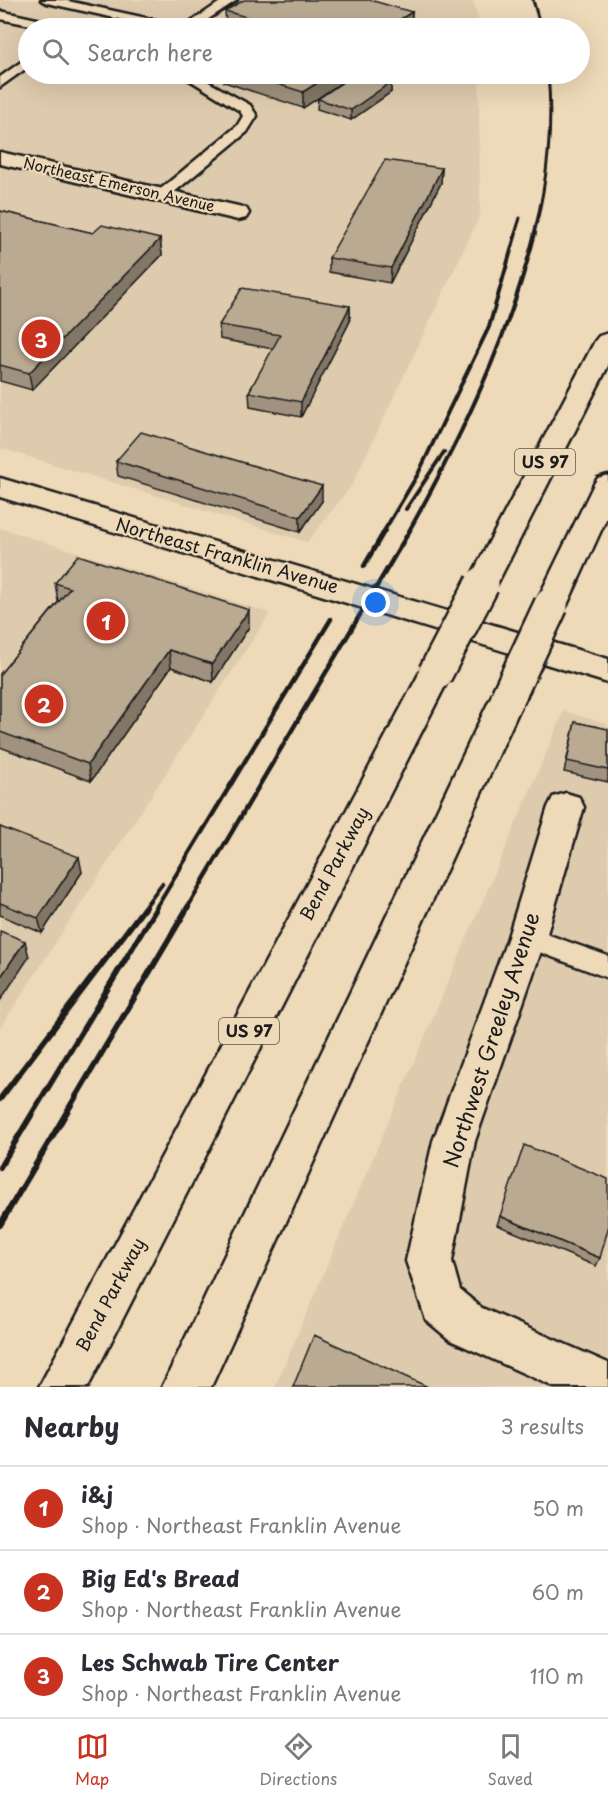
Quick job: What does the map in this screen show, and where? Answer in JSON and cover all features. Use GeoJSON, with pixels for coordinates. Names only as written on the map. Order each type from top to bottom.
{"type":"FeatureCollection","features":[{"type":"Feature","properties":{"kind":"main road","name":"Northeast Emerson Avenue"},"geometry":{"type":"LineString","coordinates":[[0,158],[238,213]]}},
{"type":"Feature","properties":{"kind":"main road","name":"Bend Parkway"},"geometry":{"type":"LineString","coordinates":[[63,1387],[608,341]]}},
{"type":"Feature","properties":{"kind":"main road"},"geometry":{"type":"LineString","coordinates":[[186,1387],[608,484]]}},
{"type":"Feature","properties":{"kind":"main road","name":"Northeast Franklin Avenue"},"geometry":{"type":"LineString","coordinates":[[0,487],[608,671]]}},
{"type":"Feature","properties":{"kind":"main road","name":"Northwest Greeley Avenue"},"geometry":{"type":"LineString","coordinates":[[566,807],[527,937],[454,1142],[429,1261],[442,1304],[466,1324],[608,1387]]}},
{"type":"Feature","properties":{"kind":"lane"},"geometry":{"type":"LineString","coordinates":[[47,0],[129,18]]}},
{"type":"Feature","properties":{"kind":"lane"},"geometry":{"type":"LineString","coordinates":[[206,0],[228,2]]}},
{"type":"Feature","properties":{"kind":"lane"},"geometry":{"type":"LineString","coordinates":[[203,18],[228,2]]}},
{"type":"Feature","properties":{"kind":"lane"},"geometry":{"type":"LineString","coordinates":[[0,15],[18,19]]}},
{"type":"Feature","properties":{"kind":"lane"},"geometry":{"type":"LineString","coordinates":[[0,83],[18,69]]}},
{"type":"Feature","properties":{"kind":"lane"},"geometry":{"type":"LineString","coordinates":[[162,195],[242,129],[250,116],[245,108],[203,84]]}},
{"type":"Feature","properties":{"kind":"lane"},"geometry":{"type":"LineString","coordinates":[[527,937],[608,967]]}},
{"type":"Feature","properties":{"kind":"shaded area"},"geometry":{"type":"Polygon","coordinates":[[[0,0],[472,0],[478,18],[18,18],[18,84],[479,84],[480,215],[352,485],[307,542],[0,448],[0,0]]]}},
{"type":"Feature","properties":{"kind":"shaded area"},"geometry":{"type":"Polygon","coordinates":[[[0,528],[270,613],[0,1028],[0,528]]]}},
{"type":"Feature","properties":{"kind":"shaded area"},"geometry":{"type":"Polygon","coordinates":[[[564,711],[608,724],[608,1387],[275,1387],[564,711]]]}},
{"type":"Feature","properties":{"kind":"building"},"geometry":{"type":"Polygon","coordinates":[[[244,0],[370,0],[412,12],[402,18],[250,18],[225,11],[244,0]]]}},
{"type":"Feature","properties":{"kind":"building"},"geometry":{"type":"Polygon","coordinates":[[[277,84],[315,84],[303,92],[277,84]]]}},
{"type":"Feature","properties":{"kind":"building"},"geometry":{"type":"Polygon","coordinates":[[[340,84],[388,84],[351,110],[318,99],[340,84]]]}},
{"type":"Feature","properties":{"kind":"building"},"geometry":{"type":"Polygon","coordinates":[[[385,160],[442,168],[391,268],[329,258],[385,160]]]}},
{"type":"Feature","properties":{"kind":"building"},"geometry":{"type":"Polygon","coordinates":[[[0,211],[93,233],[102,225],[160,239],[29,373],[0,365],[0,211]]]}},
{"type":"Feature","properties":{"kind":"building"},"geometry":{"type":"Polygon","coordinates":[[[242,288],[350,306],[301,402],[249,392],[280,335],[219,325],[242,288]]]}},
{"type":"Feature","properties":{"kind":"building"},"geometry":{"type":"Polygon","coordinates":[[[141,432],[322,486],[300,517],[116,461],[141,432]]]}},
{"type":"Feature","properties":{"kind":"building"},"geometry":{"type":"Polygon","coordinates":[[[78,555],[249,610],[212,664],[169,650],[88,764],[0,732],[0,674],[70,588],[55,583],[78,555]]]}},
{"type":"Feature","properties":{"kind":"building"},"geometry":{"type":"Polygon","coordinates":[[[575,722],[608,729],[608,770],[567,761],[575,722]]]}},
{"type":"Feature","properties":{"kind":"building"},"geometry":{"type":"Polygon","coordinates":[[[0,827],[79,857],[38,918],[0,903],[0,827]]]}},
{"type":"Feature","properties":{"kind":"building"},"geometry":{"type":"Polygon","coordinates":[[[0,931],[25,941],[0,978],[0,931]]]}},
{"type":"Feature","properties":{"kind":"building"},"geometry":{"type":"Polygon","coordinates":[[[524,1145],[608,1179],[608,1229],[600,1258],[500,1216],[524,1145]]]}},
{"type":"Feature","properties":{"kind":"building"},"geometry":{"type":"Polygon","coordinates":[[[314,1335],[428,1387],[293,1387],[314,1335]]]}},
{"type":"Feature","properties":{"kind":"railway"},"geometry":{"type":"LineString","coordinates":[[533,0],[538,18]]}},
{"type":"Feature","properties":{"kind":"railway"},"geometry":{"type":"LineString","coordinates":[[534,234],[548,154],[548,84]]}},
{"type":"Feature","properties":{"kind":"railway"},"geometry":{"type":"LineString","coordinates":[[515,234],[520,218]]}},
{"type":"Feature","properties":{"kind":"railway"},"geometry":{"type":"LineString","coordinates":[[384,531],[418,474],[489,327],[516,233]]}},
{"type":"Feature","properties":{"kind":"railway"},"geometry":{"type":"LineString","coordinates":[[409,531],[482,386],[511,311],[535,233]]}},
{"type":"Feature","properties":{"kind":"railway"},"geometry":{"type":"LineString","coordinates":[[406,509],[444,452]]}},
{"type":"Feature","properties":{"kind":"railway"},"geometry":{"type":"LineString","coordinates":[[364,566],[385,530]]}},
{"type":"Feature","properties":{"kind":"railway"},"geometry":{"type":"LineString","coordinates":[[187,908],[410,530]]}},
{"type":"Feature","properties":{"kind":"railway"},"geometry":{"type":"LineString","coordinates":[[156,908],[331,619]]}},
{"type":"Feature","properties":{"kind":"railway"},"geometry":{"type":"LineString","coordinates":[[144,908],[162,884]]}},
{"type":"Feature","properties":{"kind":"railway"},"geometry":{"type":"LineString","coordinates":[[0,1099],[145,907]]}},
{"type":"Feature","properties":{"kind":"railway"},"geometry":{"type":"LineString","coordinates":[[0,1167],[157,907]]}},
{"type":"Feature","properties":{"kind":"railway"},"geometry":{"type":"LineString","coordinates":[[0,1225],[188,907]]}},
{"type":"Feature","properties":{"kind":"place","name":"Les Schwab Tire Center"},"geometry":{"type":"Point","coordinates":[41,339]}},
{"type":"Feature","properties":{"kind":"place","name":"i&j"},"geometry":{"type":"Point","coordinates":[106,621]}},
{"type":"Feature","properties":{"kind":"place","name":"Big Ed's Bread"},"geometry":{"type":"Point","coordinates":[44,704]}}]}
